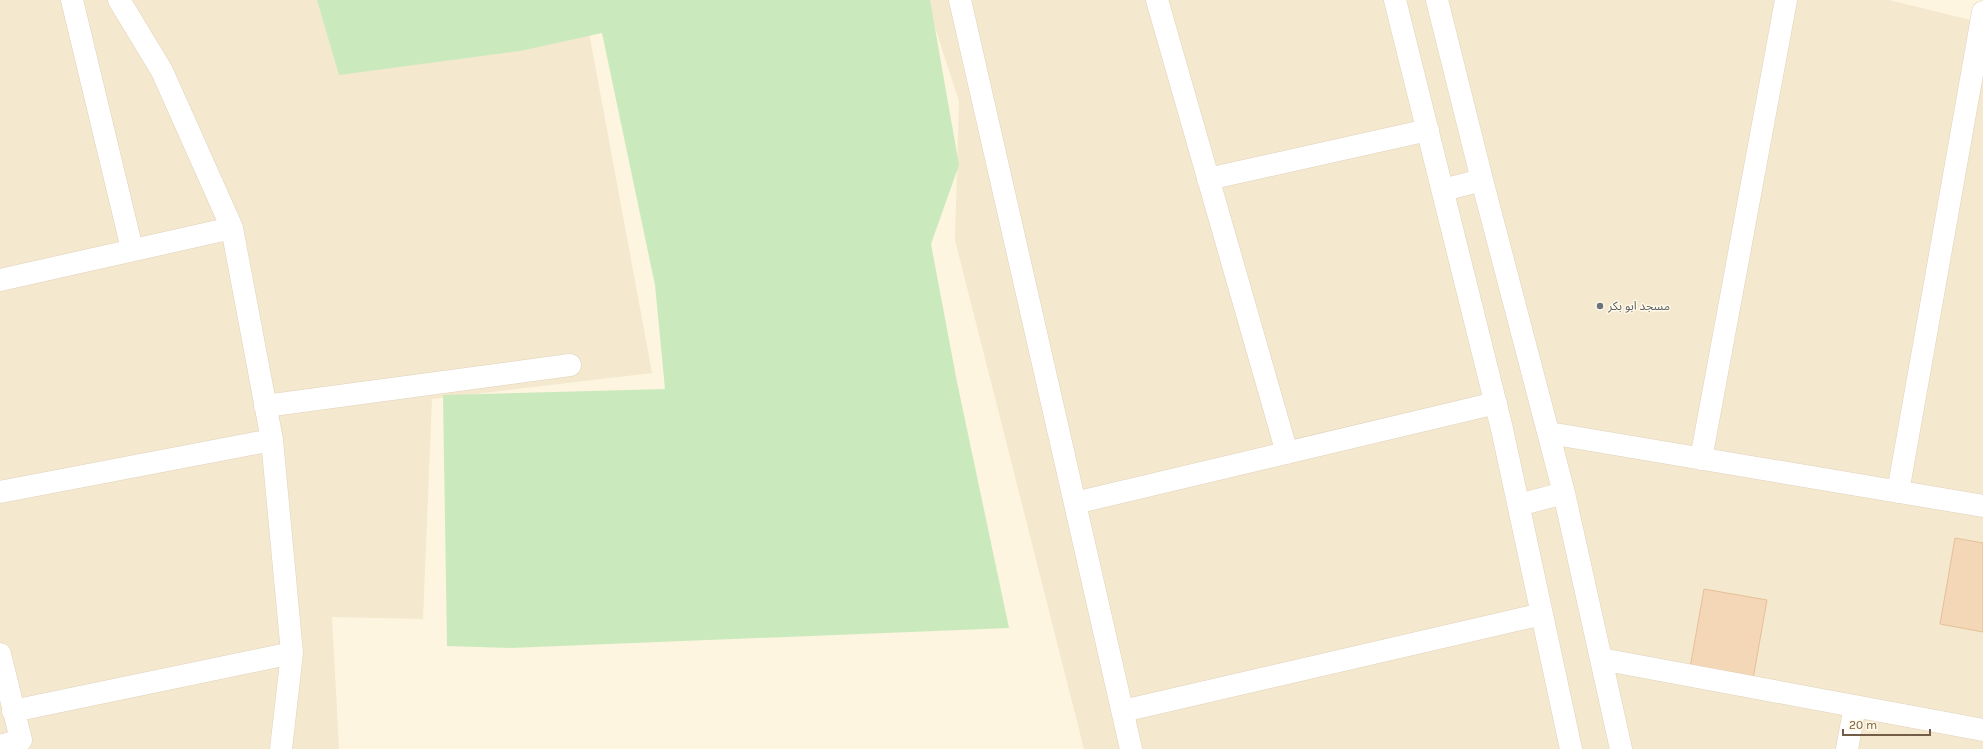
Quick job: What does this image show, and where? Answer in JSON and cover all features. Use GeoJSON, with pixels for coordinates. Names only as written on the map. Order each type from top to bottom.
{"type":"FeatureCollection","features":[{"type":"Feature","properties":{"kind":"street"},"geometry":{"type":"LineString","coordinates":[[72,0],[132,249]]}},
{"type":"Feature","properties":{"kind":"street"},"geometry":{"type":"LineString","coordinates":[[119,0],[162,71],[232,228],[272,440],[292,653],[281,749]]}},
{"type":"Feature","properties":{"kind":"street"},"geometry":{"type":"LineString","coordinates":[[960,0],[1131,749]]}},
{"type":"Feature","properties":{"kind":"street"},"geometry":{"type":"LineString","coordinates":[[1157,0],[1287,453]]}},
{"type":"Feature","properties":{"kind":"street"},"geometry":{"type":"LineString","coordinates":[[1395,0],[1496,403],[1571,749]]}},
{"type":"Feature","properties":{"kind":"street"},"geometry":{"type":"LineString","coordinates":[[1437,0],[1482,180],[1564,493],[1621,749]]}},
{"type":"Feature","properties":{"kind":"street"},"geometry":{"type":"LineString","coordinates":[[1701,459],[1786,0]]}},
{"type":"Feature","properties":{"kind":"street"},"geometry":{"type":"LineString","coordinates":[[1898,492],[1983,12]]}},
{"type":"Feature","properties":{"kind":"street"},"geometry":{"type":"LineString","coordinates":[[1208,179],[1428,130]]}},
{"type":"Feature","properties":{"kind":"street"},"geometry":{"type":"LineString","coordinates":[[1443,190],[1482,180]]}},
{"type":"Feature","properties":{"kind":"street"},"geometry":{"type":"LineString","coordinates":[[0,280],[132,249],[232,228]]}},
{"type":"Feature","properties":{"kind":"street"},"geometry":{"type":"LineString","coordinates":[[265,406],[570,365]]}},
{"type":"Feature","properties":{"kind":"street"},"geometry":{"type":"LineString","coordinates":[[1075,503],[1496,403]]}},
{"type":"Feature","properties":{"kind":"street"},"geometry":{"type":"LineString","coordinates":[[1549,433],[1983,506]]}},
{"type":"Feature","properties":{"kind":"street"},"geometry":{"type":"LineString","coordinates":[[0,492],[272,440]]}},
{"type":"Feature","properties":{"kind":"street"},"geometry":{"type":"LineString","coordinates":[[1519,505],[1564,493]]}},
{"type":"Feature","properties":{"kind":"street"},"geometry":{"type":"LineString","coordinates":[[1122,711],[1542,614]]}},
{"type":"Feature","properties":{"kind":"street"},"geometry":{"type":"LineString","coordinates":[[13,711],[292,653]]}},
{"type":"Feature","properties":{"kind":"street"},"geometry":{"type":"LineString","coordinates":[[0,654],[21,740],[0,746]]}},
{"type":"Feature","properties":{"kind":"street"},"geometry":{"type":"LineString","coordinates":[[1601,659],[1983,730]]}},
{"type":"Feature","properties":{"kind":"street"},"geometry":{"type":"LineString","coordinates":[[1847,749],[1855,706]]}},
{"type":"Feature","properties":{"kind":"shaded area"},"geometry":{"type":"Polygon","coordinates":[[[0,0],[583,0],[652,373],[432,399],[423,619],[332,617],[339,749],[0,749],[0,0]]]}},
{"type":"Feature","properties":{"kind":"shaded area"},"geometry":{"type":"Polygon","coordinates":[[[926,0],[1889,0],[1983,23],[1983,749],[1084,749],[955,240],[959,101],[926,0]]]}},
{"type":"Feature","properties":{"kind":"green space"},"geometry":{"type":"Polygon","coordinates":[[[317,0],[930,0],[959,165],[931,244],[957,382],[1009,628],[510,648],[447,646],[443,395],[665,389],[655,285],[602,33],[520,51],[339,75],[317,0]]]}},
{"type":"Feature","properties":{"kind":"building"},"geometry":{"type":"Polygon","coordinates":[[[1955,538],[1983,543],[1983,632],[1940,624],[1955,538]]]}},
{"type":"Feature","properties":{"kind":"building"},"geometry":{"type":"Polygon","coordinates":[[[1704,589],[1767,600],[1753,679],[1690,668],[1704,589]]]}},
{"type":"Feature","properties":{"kind":"place","name":"مسجد ابو بكر"},"geometry":{"type":"Point","coordinates":[1600,306]}}]}
